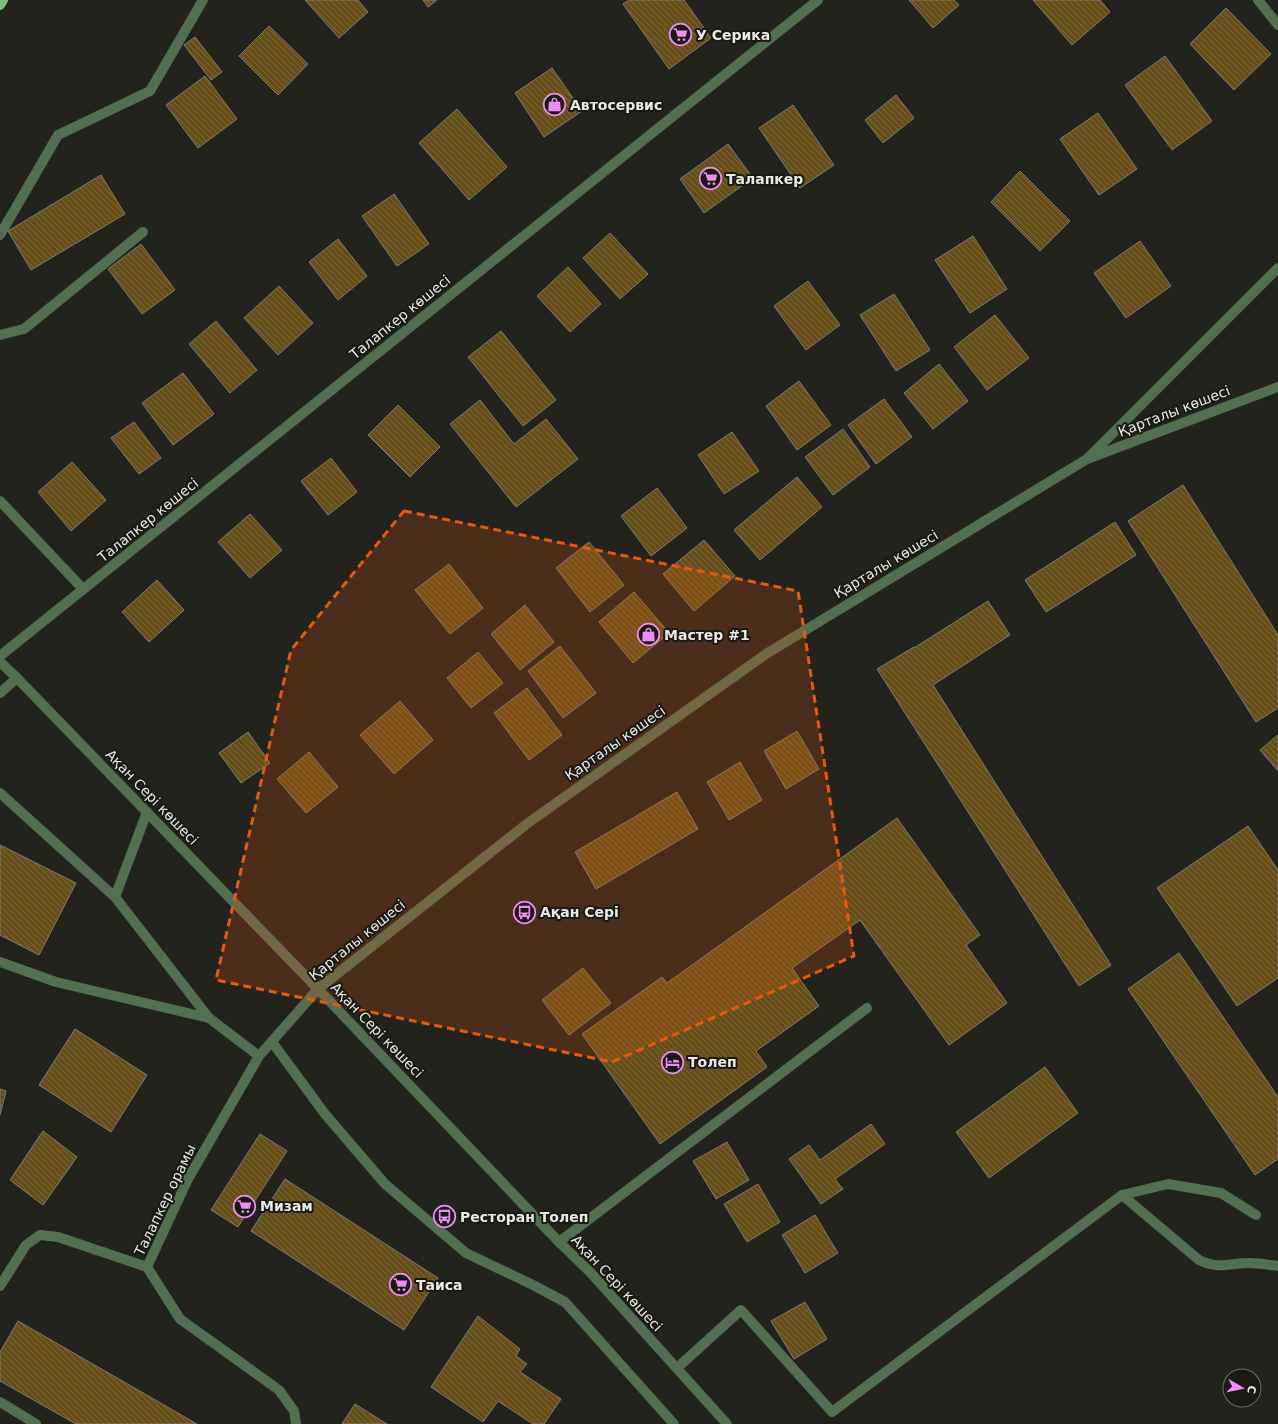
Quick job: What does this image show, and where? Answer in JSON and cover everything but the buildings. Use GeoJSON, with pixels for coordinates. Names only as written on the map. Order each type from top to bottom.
{"type":"FeatureCollection","features":[{"type":"Feature","properties":{"kind":"main road"},"geometry":{"type":"LineString","coordinates":[[0,5],[3,0]]}},
{"type":"Feature","properties":{"kind":"street"},"geometry":{"type":"LineString","coordinates":[[0,235],[58,135],[150,91],[203,0]]}},
{"type":"Feature","properties":{"kind":"street","name":"Талапкер көшесі"},"geometry":{"type":"LineString","coordinates":[[0,656],[818,0]]}},
{"type":"Feature","properties":{"kind":"street"},"geometry":{"type":"LineString","coordinates":[[1258,0],[1278,24]]}},
{"type":"Feature","properties":{"kind":"street"},"geometry":{"type":"LineString","coordinates":[[0,335],[24,329],[143,232]]}},
{"type":"Feature","properties":{"kind":"street"},"geometry":{"type":"LineString","coordinates":[[1088,459],[1278,268]]}},
{"type":"Feature","properties":{"kind":"street","name":"Қарталы көшесі"},"geometry":{"type":"LineString","coordinates":[[259,1056],[318,988],[528,823],[766,654],[1088,459],[1278,387]]}},
{"type":"Feature","properties":{"kind":"street"},"geometry":{"type":"LineString","coordinates":[[0,501],[83,589]]}},
{"type":"Feature","properties":{"kind":"street","name":"Ақан Сері көшесі"},"geometry":{"type":"LineString","coordinates":[[0,662],[318,988],[559,1242],[589,1271],[723,1423]]}},
{"type":"Feature","properties":{"kind":"street"},"geometry":{"type":"LineString","coordinates":[[0,693],[17,678]]}},
{"type":"Feature","properties":{"kind":"street"},"geometry":{"type":"LineString","coordinates":[[0,793],[115,897],[209,1018],[259,1056]]}},
{"type":"Feature","properties":{"kind":"street"},"geometry":{"type":"LineString","coordinates":[[115,897],[147,812]]}},
{"type":"Feature","properties":{"kind":"street"},"geometry":{"type":"LineString","coordinates":[[0,962],[56,982],[209,1018]]}},
{"type":"Feature","properties":{"kind":"street"},"geometry":{"type":"LineString","coordinates":[[559,1242],[868,1008]]}},
{"type":"Feature","properties":{"kind":"street"},"geometry":{"type":"LineString","coordinates":[[272,1042],[325,1114],[385,1184],[466,1253],[565,1302],[674,1424]]}},
{"type":"Feature","properties":{"kind":"street","name":"Талапкер орамы"},"geometry":{"type":"LineString","coordinates":[[259,1056],[188,1179],[148,1267],[180,1319],[279,1390],[294,1412],[296,1424]]}},
{"type":"Feature","properties":{"kind":"street"},"geometry":{"type":"LineString","coordinates":[[676,1368],[741,1310],[832,1412],[1122,1195],[1168,1184],[1221,1193],[1256,1214]]}},
{"type":"Feature","properties":{"kind":"street"},"geometry":{"type":"LineString","coordinates":[[1122,1195],[1199,1260],[1209,1265],[1225,1266],[1250,1263],[1278,1266]]}},
{"type":"Feature","properties":{"kind":"street"},"geometry":{"type":"LineString","coordinates":[[0,1286],[26,1245],[40,1235],[58,1237],[148,1267]]}},
{"type":"Feature","properties":{"kind":"street"},"geometry":{"type":"LineString","coordinates":[[0,1402],[36,1424]]}},
{"type":"Feature","properties":{"kind":"highlighted area"},"geometry":{"type":"Polygon","coordinates":[[[404,511],[798,591],[854,956],[612,1062],[216,980],[291,650],[404,511]]]}},
{"type":"Feature","properties":{"kind":"place","name":"У Серика"},"geometry":{"type":"Point","coordinates":[680,35]}},
{"type":"Feature","properties":{"kind":"place","name":"Автосервис"},"geometry":{"type":"Point","coordinates":[555,105]}},
{"type":"Feature","properties":{"kind":"place","name":"Талапкер"},"geometry":{"type":"Point","coordinates":[711,179]}},
{"type":"Feature","properties":{"kind":"place","name":"Мастер #1"},"geometry":{"type":"Point","coordinates":[648,635]}},
{"type":"Feature","properties":{"kind":"place","name":"Ақан Серi"},"geometry":{"type":"Point","coordinates":[524,912]}},
{"type":"Feature","properties":{"kind":"place","name":"Толеп"},"geometry":{"type":"Point","coordinates":[672,1062]}},
{"type":"Feature","properties":{"kind":"place","name":"Мизам"},"geometry":{"type":"Point","coordinates":[245,1206]}},
{"type":"Feature","properties":{"kind":"place","name":"Ресторан Толеп"},"geometry":{"type":"Point","coordinates":[444,1217]}},
{"type":"Feature","properties":{"kind":"place","name":"Таиса"},"geometry":{"type":"Point","coordinates":[401,1285]}}]}
